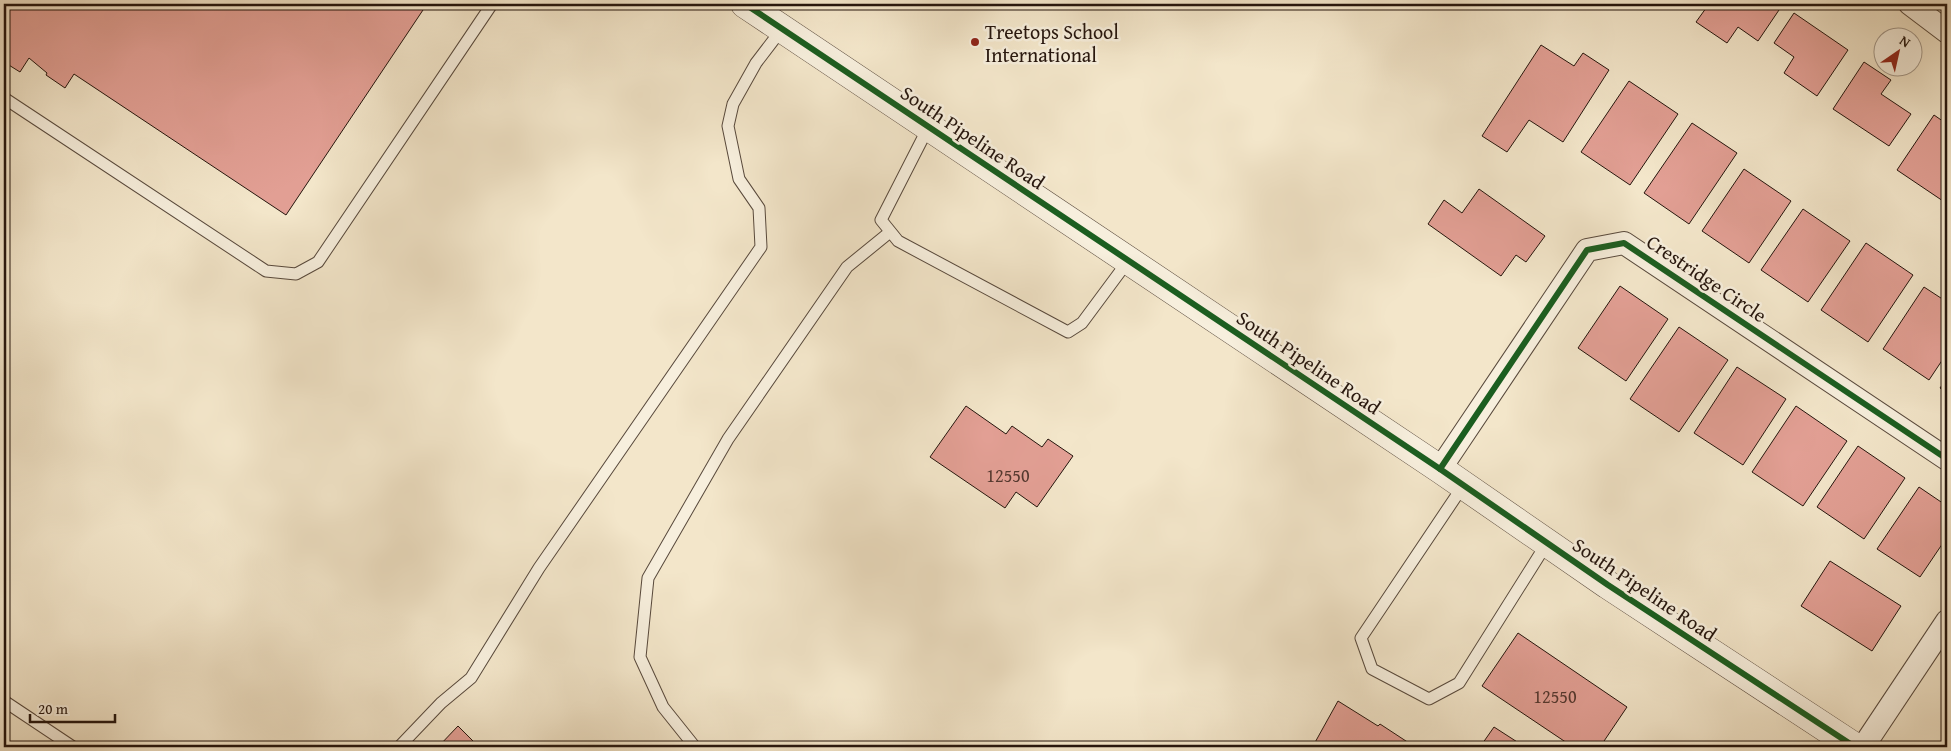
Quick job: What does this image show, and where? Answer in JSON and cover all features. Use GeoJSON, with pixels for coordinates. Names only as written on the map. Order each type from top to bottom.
{"type":"FeatureCollection","features":[{"type":"Feature","properties":{"kind":"street","name":"South Pipeline Road"},"geometry":{"type":"LineString","coordinates":[[745,4],[1440,469],[1547,543],[1855,747]]}},
{"type":"Feature","properties":{"kind":"street"},"geometry":{"type":"LineString","coordinates":[[1910,4],[1947,32]]}},
{"type":"Feature","properties":{"kind":"street","name":"Crestridge Circle"},"geometry":{"type":"LineString","coordinates":[[1440,469],[1587,250],[1624,243],[1947,459]]}},
{"type":"Feature","properties":{"kind":"street"},"geometry":{"type":"LineString","coordinates":[[1862,747],[1947,621]]}},
{"type":"Feature","properties":{"kind":"lane"},"geometry":{"type":"LineString","coordinates":[[4,98],[266,271],[296,274],[318,262],[492,4]]}},
{"type":"Feature","properties":{"kind":"lane"},"geometry":{"type":"LineString","coordinates":[[399,747],[441,703],[471,678],[539,568],[761,248],[759,208],[739,179],[728,126],[733,104],[756,63],[782,29]]}},
{"type":"Feature","properties":{"kind":"lane"},"geometry":{"type":"LineString","coordinates":[[929,126],[881,220],[898,241],[1068,332],[1082,323],[1128,261]]}},
{"type":"Feature","properties":{"kind":"lane"},"geometry":{"type":"LineString","coordinates":[[695,747],[663,707],[640,657],[648,578],[728,439],[841,276],[847,268],[890,232]]}},
{"type":"Feature","properties":{"kind":"lane"},"geometry":{"type":"LineString","coordinates":[[1463,486],[1361,638],[1372,669],[1429,699],[1459,683],[1547,543]]}},
{"type":"Feature","properties":{"kind":"lane"},"geometry":{"type":"LineString","coordinates":[[4,701],[73,747]]}},
{"type":"Feature","properties":{"kind":"building"},"geometry":{"type":"Polygon","coordinates":[[[14,4],[427,4],[286,215],[74,74],[65,88],[46,75],[47,73],[29,58],[20,72],[4,62],[4,18],[14,4]]]}},
{"type":"Feature","properties":{"kind":"building"},"geometry":{"type":"Polygon","coordinates":[[[1709,4],[1771,4],[1779,10],[1758,41],[1738,27],[1727,43],[1696,22],[1709,4]]]}},
{"type":"Feature","properties":{"kind":"building"},"geometry":{"type":"Polygon","coordinates":[[[1794,13],[1848,50],[1817,96],[1784,73],[1794,57],[1774,43],[1794,13]]]}},
{"type":"Feature","properties":{"kind":"building"},"geometry":{"type":"Polygon","coordinates":[[[1541,45],[1574,66],[1583,53],[1609,70],[1563,142],[1529,120],[1507,152],[1482,136],[1541,45]]]}},
{"type":"Feature","properties":{"kind":"building"},"geometry":{"type":"Polygon","coordinates":[[[1864,62],[1874,69],[1874,78],[1888,78],[1891,80],[1881,94],[1911,114],[1889,146],[1833,109],[1864,62]]]}},
{"type":"Feature","properties":{"kind":"building"},"geometry":{"type":"Polygon","coordinates":[[[1629,81],[1678,114],[1630,185],[1581,152],[1629,81]]]}},
{"type":"Feature","properties":{"kind":"building"},"geometry":{"type":"Polygon","coordinates":[[[1934,115],[1947,124],[1947,194],[1943,201],[1897,170],[1934,115]]]}},
{"type":"Feature","properties":{"kind":"building"},"geometry":{"type":"Polygon","coordinates":[[[1692,123],[1737,153],[1689,224],[1644,193],[1692,123]]]}},
{"type":"Feature","properties":{"kind":"building"},"geometry":{"type":"Polygon","coordinates":[[[1744,169],[1791,201],[1749,263],[1702,231],[1744,169]]]}},
{"type":"Feature","properties":{"kind":"building"},"geometry":{"type":"Polygon","coordinates":[[[1479,189],[1545,236],[1526,262],[1516,255],[1501,276],[1428,224],[1444,200],[1462,213],[1479,189]]]}},
{"type":"Feature","properties":{"kind":"building"},"geometry":{"type":"Polygon","coordinates":[[[1803,209],[1850,241],[1808,302],[1761,270],[1803,209]]]}},
{"type":"Feature","properties":{"kind":"building"},"geometry":{"type":"Polygon","coordinates":[[[1866,243],[1913,275],[1868,342],[1821,310],[1866,243]]]}},
{"type":"Feature","properties":{"kind":"building"},"geometry":{"type":"Polygon","coordinates":[[[1620,286],[1668,319],[1626,381],[1578,348],[1620,286]]]}},
{"type":"Feature","properties":{"kind":"building"},"geometry":{"type":"Polygon","coordinates":[[[1924,287],[1947,302],[1947,353],[1929,380],[1883,349],[1924,287]]]}},
{"type":"Feature","properties":{"kind":"building"},"geometry":{"type":"Polygon","coordinates":[[[1679,327],[1728,360],[1679,432],[1630,399],[1679,327]]]}},
{"type":"Feature","properties":{"kind":"building"},"geometry":{"type":"Polygon","coordinates":[[[1737,367],[1786,399],[1743,465],[1694,433],[1737,367]]]}},
{"type":"Feature","properties":{"kind":"building"},"geometry":{"type":"Polygon","coordinates":[[[1947,378],[1947,393],[1940,388],[1947,378]]]}},
{"type":"Feature","properties":{"kind":"building"},"geometry":{"type":"Polygon","coordinates":[[[966,406],[1006,434],[1012,426],[1042,447],[1048,439],[1073,456],[1037,507],[1016,492],[1005,508],[930,457],[966,406]]]}},
{"type":"Feature","properties":{"kind":"building"},"geometry":{"type":"Polygon","coordinates":[[[1796,406],[1847,441],[1803,506],[1752,472],[1796,406]]]}},
{"type":"Feature","properties":{"kind":"building"},"geometry":{"type":"Polygon","coordinates":[[[1858,446],[1905,478],[1864,539],[1817,507],[1858,446]]]}},
{"type":"Feature","properties":{"kind":"building"},"geometry":{"type":"Polygon","coordinates":[[[1919,487],[1947,506],[1947,537],[1920,577],[1877,549],[1919,487]]]}},
{"type":"Feature","properties":{"kind":"building"},"geometry":{"type":"Polygon","coordinates":[[[1830,561],[1901,606],[1872,651],[1801,606],[1830,561]]]}},
{"type":"Feature","properties":{"kind":"building"},"geometry":{"type":"Polygon","coordinates":[[[1518,633],[1627,707],[1600,747],[1573,747],[1482,686],[1518,633]]]}},
{"type":"Feature","properties":{"kind":"building"},"geometry":{"type":"Polygon","coordinates":[[[1338,701],[1378,726],[1380,724],[1409,743],[1407,746],[1410,747],[1310,747],[1311,745],[1313,746],[1338,701]]]}},
{"type":"Feature","properties":{"kind":"building"},"geometry":{"type":"Polygon","coordinates":[[[458,726],[479,747],[438,747],[458,726]]]}},
{"type":"Feature","properties":{"kind":"building"},"geometry":{"type":"Polygon","coordinates":[[[1494,727],[1525,747],[1480,747],[1494,727]]]}},
{"type":"Feature","properties":{"kind":"cycle path"},"geometry":{"type":"LineString","coordinates":[[745,4],[1440,469],[1608,585],[1855,747]]}},
{"type":"Feature","properties":{"kind":"cycle path"},"geometry":{"type":"LineString","coordinates":[[1440,469],[1587,250],[1624,243],[1947,459]]}},
{"type":"Feature","properties":{"kind":"place","name":"Treetops School International"},"geometry":{"type":"Point","coordinates":[975,42]}}]}
